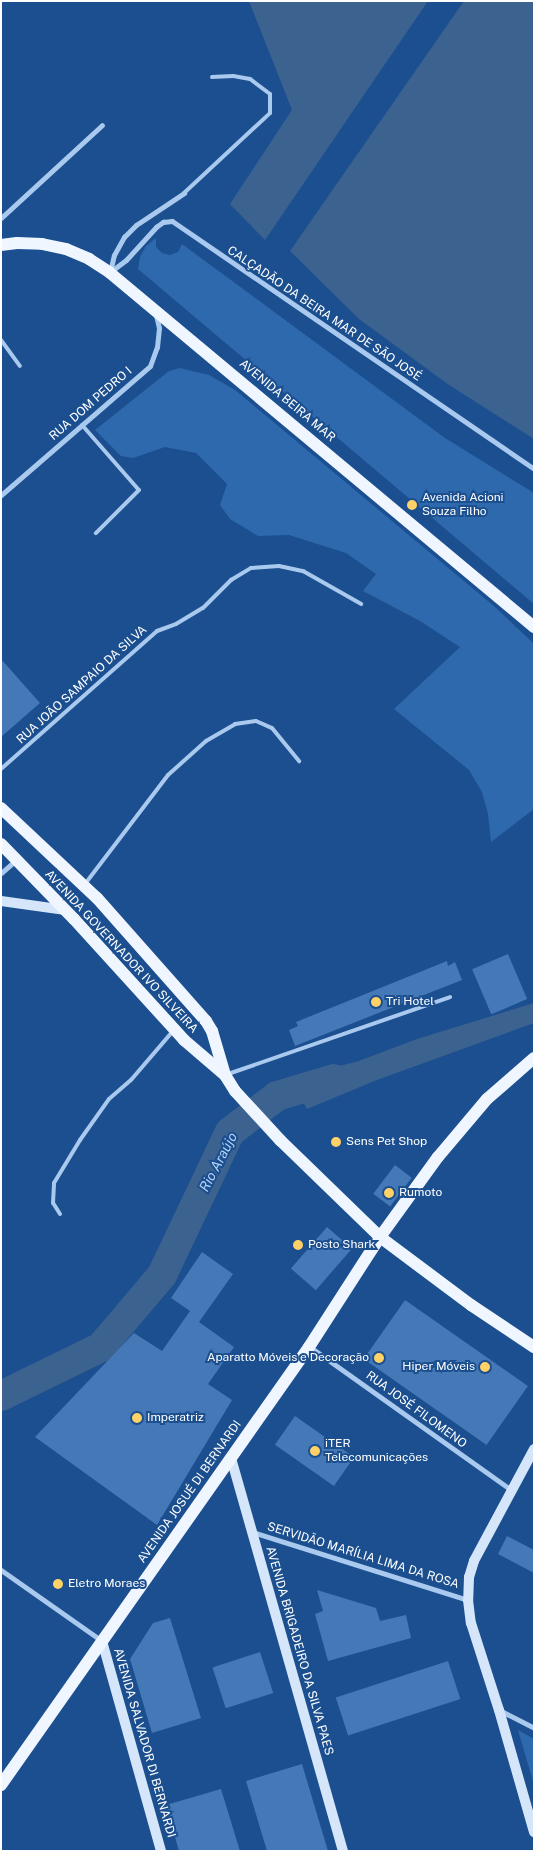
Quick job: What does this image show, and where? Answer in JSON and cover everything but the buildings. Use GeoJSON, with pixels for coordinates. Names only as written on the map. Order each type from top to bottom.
{"type":"FeatureCollection","features":[{"type":"Feature","properties":{"kind":"main road","name":"AVENIDA BEIRA MAR"},"geometry":{"type":"LineString","coordinates":[[1,245],[17,243],[42,244],[66,249],[89,259],[109,272],[534,626]]}},
{"type":"Feature","properties":{"kind":"main road","name":"AVENIDA GOVERNADOR IVO SILVEIRA"},"geometry":{"type":"LineString","coordinates":[[1,808],[84,886],[206,1021],[212,1031],[225,1075]]}},
{"type":"Feature","properties":{"kind":"main road","name":"AVENIDA GOVERNADOR IVO SILVEIRA"},"geometry":{"type":"LineString","coordinates":[[1,844],[65,910],[174,1030],[225,1075],[236,1091],[280,1140],[380,1237],[471,1305],[534,1347]]}},
{"type":"Feature","properties":{"kind":"main road","name":"AVENIDA JOSUÉ DI BERNARDI"},"geometry":{"type":"LineString","coordinates":[[3,1778],[309,1347],[380,1237],[459,1132],[487,1099],[534,1058]]}},
{"type":"Feature","properties":{"kind":"street"},"geometry":{"type":"LineString","coordinates":[[1,218],[102,125]]}},
{"type":"Feature","properties":{"kind":"street"},"geometry":{"type":"LineString","coordinates":[[109,272],[114,255],[124,237],[136,225],[184,193]]}},
{"type":"Feature","properties":{"kind":"street","name":"CALÇADÃO DA BEIRA MAR DE SÃO JOSÉ"},"geometry":{"type":"LineString","coordinates":[[109,272],[126,260],[156,227],[163,222],[172,221],[534,469]]}},
{"type":"Feature","properties":{"kind":"street","name":"RUA DOM PEDRO I"},"geometry":{"type":"LineString","coordinates":[[1,495],[150,366],[157,347],[159,328],[155,309]]}},
{"type":"Feature","properties":{"kind":"street"},"geometry":{"type":"LineString","coordinates":[[1,873],[17,860]]}},
{"type":"Feature","properties":{"kind":"street"},"geometry":{"type":"LineString","coordinates":[[1,901],[65,910]]}},
{"type":"Feature","properties":{"kind":"street","name":"RUA JOSÉ FILOMENO"},"geometry":{"type":"LineString","coordinates":[[309,1347],[511,1490]]}},
{"type":"Feature","properties":{"kind":"street"},"geometry":{"type":"LineString","coordinates":[[534,1449],[474,1561],[469,1577],[468,1600],[471,1623],[499,1710],[534,1832]]}},
{"type":"Feature","properties":{"kind":"street","name":"AVENIDA BRIGADEIRO DA SILVA PAES"},"geometry":{"type":"LineString","coordinates":[[231,1458],[344,1851]]}},
{"type":"Feature","properties":{"kind":"street","name":"SERVIDÃO MARÍLIA LIMA DA ROSA"},"geometry":{"type":"LineString","coordinates":[[252,1532],[468,1600]]}},
{"type":"Feature","properties":{"kind":"street"},"geometry":{"type":"LineString","coordinates":[[1,1570],[102,1641]]}},
{"type":"Feature","properties":{"kind":"street","name":"AVENIDA SALVADOR DI BERNARDI"},"geometry":{"type":"LineString","coordinates":[[102,1641],[161,1851]]}},
{"type":"Feature","properties":{"kind":"street"},"geometry":{"type":"LineString","coordinates":[[499,1710],[534,1728]]}},
{"type":"Feature","properties":{"kind":"lane"},"geometry":{"type":"LineString","coordinates":[[184,193],[270,113],[270,94],[250,80],[233,76],[212,77]]}},
{"type":"Feature","properties":{"kind":"lane"},"geometry":{"type":"LineString","coordinates":[[1,340],[20,366]]}},
{"type":"Feature","properties":{"kind":"lane"},"geometry":{"type":"LineString","coordinates":[[82,425],[139,490],[96,533]]}},
{"type":"Feature","properties":{"kind":"lane","name":"RUA JOÃO SAMPAIO DA SILVA"},"geometry":{"type":"LineString","coordinates":[[1,770],[157,631],[176,624],[203,608],[231,580],[250,568],[279,566],[303,571],[361,604]]}},
{"type":"Feature","properties":{"kind":"lane"},"geometry":{"type":"LineString","coordinates":[[84,886],[168,775],[206,742],[236,724],[256,721],[272,728],[299,761]]}},
{"type":"Feature","properties":{"kind":"lane"},"geometry":{"type":"LineString","coordinates":[[225,1075],[450,997]]}},
{"type":"Feature","properties":{"kind":"lane"},"geometry":{"type":"LineString","coordinates":[[60,1214],[53,1203],[54,1183],[80,1140],[109,1099],[131,1080],[174,1030]]}},
{"type":"Feature","properties":{"kind":"shaded area"},"geometry":{"type":"Polygon","coordinates":[[[249,1],[428,1],[265,240],[230,204],[292,110],[249,1]]]}},
{"type":"Feature","properties":{"kind":"shaded area"},"geometry":{"type":"Polygon","coordinates":[[[464,1],[534,1],[534,439],[449,385],[359,319],[290,251],[464,1]]]}},
{"type":"Feature","properties":{"kind":"shaded area"},"geometry":{"type":"Polygon","coordinates":[[[156,238],[156,247],[162,253],[170,255],[178,252],[182,244],[445,438],[534,493],[534,604],[138,269],[140,257],[146,246],[156,238]]]}},
{"type":"Feature","properties":{"kind":"shaded area"},"geometry":{"type":"Polygon","coordinates":[[[180,368],[209,375],[235,390],[495,607],[534,644],[534,809],[491,842],[488,814],[482,792],[469,770],[394,709],[460,647],[420,621],[363,591],[376,574],[346,553],[289,535],[258,536],[230,519],[220,505],[227,484],[196,453],[165,447],[133,458],[121,456],[95,430],[169,371],[180,368]]]}},
{"type":"Feature","properties":{"kind":"shaded area"},"geometry":{"type":"Polygon","coordinates":[[[534,1003],[534,1023],[377,1080],[307,1109],[289,1077],[356,1062],[417,1039],[534,1003]]]}},
{"type":"Feature","properties":{"kind":"shaded area"},"geometry":{"type":"Polygon","coordinates":[[[518,1730],[534,1739],[534,1785],[518,1730]]]}},
{"type":"Feature","properties":{"kind":"waterway","name":"Rio Araújo"},"geometry":{"type":"LineString","coordinates":[[1,1396],[101,1347],[162,1275],[230,1132],[277,1096],[334,1079]]}},
{"type":"Feature","properties":{"kind":"place","name":"Avenida Acioni Souza Filho"},"geometry":{"type":"Point","coordinates":[412,505]}},
{"type":"Feature","properties":{"kind":"place","name":"Tri Hotel"},"geometry":{"type":"Point","coordinates":[376,1002]}},
{"type":"Feature","properties":{"kind":"place","name":"Sens Pet Shop"},"geometry":{"type":"Point","coordinates":[336,1142]}},
{"type":"Feature","properties":{"kind":"place","name":"Rumoto"},"geometry":{"type":"Point","coordinates":[389,1193]}},
{"type":"Feature","properties":{"kind":"place","name":"Posto Shark"},"geometry":{"type":"Point","coordinates":[298,1245]}},
{"type":"Feature","properties":{"kind":"place","name":"Aparatto Móveis e Decoração"},"geometry":{"type":"Point","coordinates":[379,1358]}},
{"type":"Feature","properties":{"kind":"place","name":"Hiper Móveis"},"geometry":{"type":"Point","coordinates":[485,1367]}},
{"type":"Feature","properties":{"kind":"place","name":"Imperatriz"},"geometry":{"type":"Point","coordinates":[137,1418]}},
{"type":"Feature","properties":{"kind":"place","name":"iTER Telecomunicações"},"geometry":{"type":"Point","coordinates":[315,1451]}},
{"type":"Feature","properties":{"kind":"place","name":"Eletro Moraes"},"geometry":{"type":"Point","coordinates":[58,1584]}}]}
